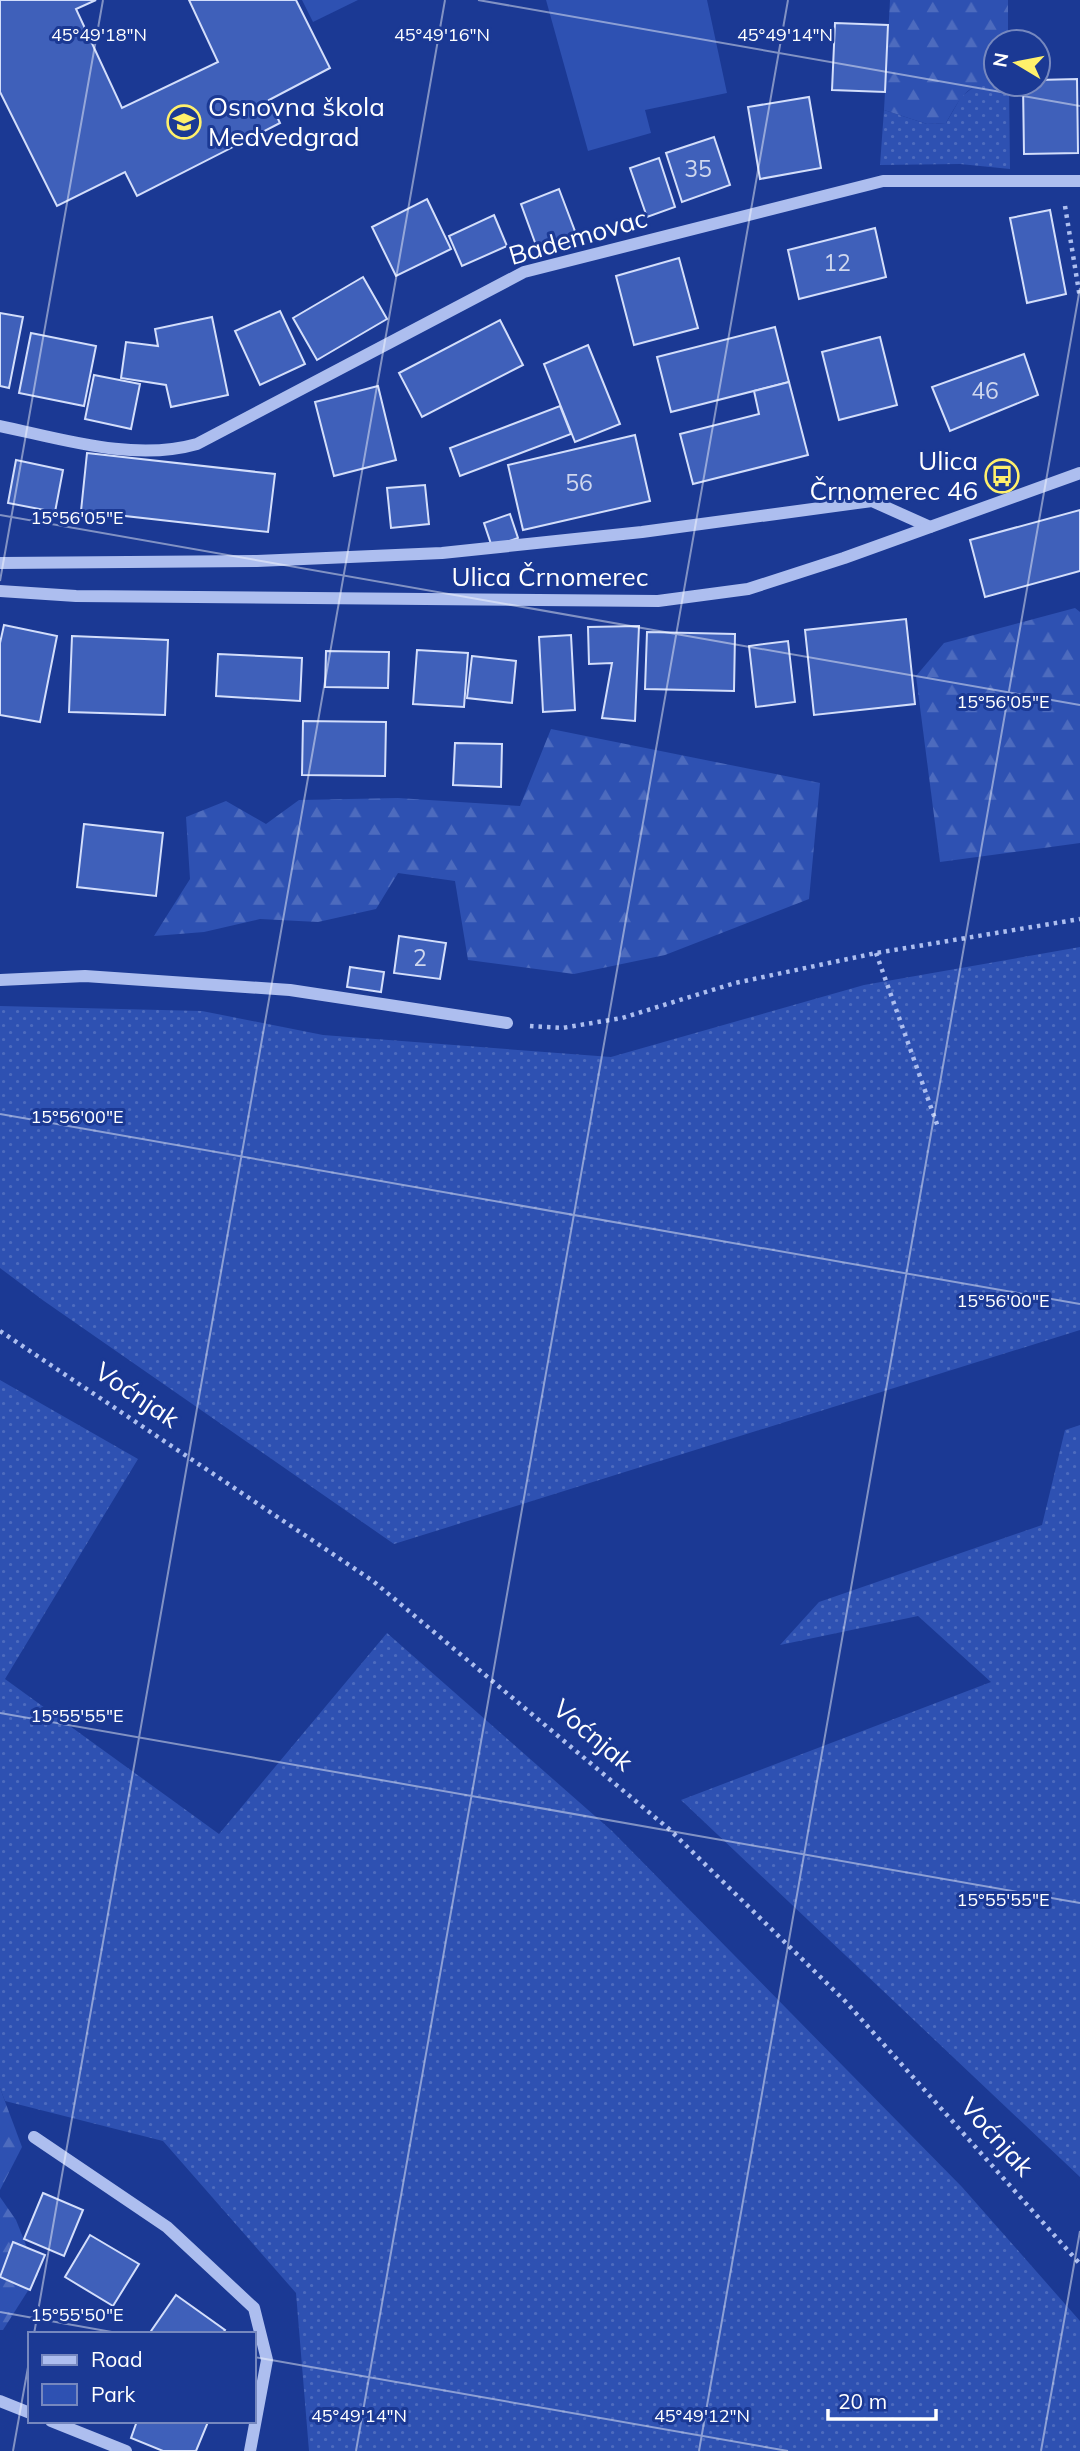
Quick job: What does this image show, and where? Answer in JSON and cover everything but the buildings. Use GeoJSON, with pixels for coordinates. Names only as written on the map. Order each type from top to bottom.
{"type":"FeatureCollection","features":[{"type":"Feature","properties":{"kind":"street","name":"Bademovac"},"geometry":{"type":"LineString","coordinates":[[0,426],[124,449],[179,449],[197,444],[524,272],[883,181],[1080,181]]}},
{"type":"Feature","properties":{"kind":"street","name":"Ulica Črnomerec"},"geometry":{"type":"LineString","coordinates":[[0,591],[76,596],[658,601],[748,589],[844,558],[1080,473]]}},
{"type":"Feature","properties":{"kind":"street"},"geometry":{"type":"LineString","coordinates":[[0,563],[257,561],[442,554],[642,532],[872,501],[930,527]]}},
{"type":"Feature","properties":{"kind":"street"},"geometry":{"type":"LineString","coordinates":[[0,980],[85,976],[290,990],[507,1023]]}},
{"type":"Feature","properties":{"kind":"street"},"geometry":{"type":"LineString","coordinates":[[34,2137],[167,2227],[254,2308],[267,2360],[256,2419]]}},
{"type":"Feature","properties":{"kind":"street"},"geometry":{"type":"LineString","coordinates":[[0,2401],[28,2412]]}},
{"type":"Feature","properties":{"kind":"street"},"geometry":{"type":"LineString","coordinates":[[56,2423],[125,2451]]}},
{"type":"Feature","properties":{"kind":"street"},"geometry":{"type":"LineString","coordinates":[[250,2451],[255,2423]]}},
{"type":"Feature","properties":{"kind":"path"},"geometry":{"type":"LineString","coordinates":[[1061,181],[1080,298]]}},
{"type":"Feature","properties":{"kind":"path"},"geometry":{"type":"LineString","coordinates":[[507,1023],[562,1028],[610,1020],[735,983],[876,953],[1080,919]]}},
{"type":"Feature","properties":{"kind":"path"},"geometry":{"type":"LineString","coordinates":[[876,953],[937,1127]]}},
{"type":"Feature","properties":{"kind":"path","name":"Voćnjak"},"geometry":{"type":"LineString","coordinates":[[0,1331],[373,1581],[669,1829],[845,2001],[1080,2264]]}},
{"type":"Feature","properties":{"kind":"green space"},"geometry":{"type":"Polygon","coordinates":[[[302,0],[358,0],[313,22],[302,0]]]}},
{"type":"Feature","properties":{"kind":"green space"},"geometry":{"type":"Polygon","coordinates":[[[546,0],[707,0],[727,93],[645,110],[651,133],[588,151],[546,0]]]}},
{"type":"Feature","properties":{"kind":"green space"},"geometry":{"type":"Polygon","coordinates":[[[890,0],[1008,0],[1008,28],[982,28],[982,84],[965,94],[946,123],[927,124],[884,110],[890,0]]]}},
{"type":"Feature","properties":{"kind":"green space"},"geometry":{"type":"Polygon","coordinates":[[[982,81],[982,98],[1009,98],[1010,169],[960,164],[880,165],[884,110],[927,124],[946,123],[961,97],[982,81]]]}},
{"type":"Feature","properties":{"kind":"green space"},"geometry":{"type":"Polygon","coordinates":[[[1075,608],[1080,612],[1080,843],[940,862],[916,676],[944,643],[1075,608]]]}},
{"type":"Feature","properties":{"kind":"green space"},"geometry":{"type":"Polygon","coordinates":[[[551,729],[820,783],[809,899],[665,955],[574,974],[468,960],[455,881],[398,873],[376,909],[318,922],[260,919],[204,932],[154,936],[190,879],[186,817],[226,801],[266,824],[299,800],[398,798],[520,806],[551,729]]]}},
{"type":"Feature","properties":{"kind":"green space"},"geometry":{"type":"Polygon","coordinates":[[[1080,947],[1080,1330],[394,1544],[0,1268],[0,1006],[202,1011],[323,1035],[611,1057],[864,985],[1080,947]]]}},
{"type":"Feature","properties":{"kind":"green space"},"geometry":{"type":"Polygon","coordinates":[[[0,1380],[138,1459],[5,1679],[219,1834],[387,1633],[612,1831],[962,2187],[1080,2321],[1080,2451],[309,2451],[296,2293],[163,2141],[5,2101],[0,2088],[0,1380]]]}},
{"type":"Feature","properties":{"kind":"green space"},"geometry":{"type":"Polygon","coordinates":[[[1080,1425],[1080,2177],[681,1800],[991,1682],[918,1616],[780,1645],[819,1602],[1042,1525],[1065,1430],[1080,1425]]]}},
{"type":"Feature","properties":{"kind":"green space"},"geometry":{"type":"Polygon","coordinates":[[[0,2088],[22,2147],[0,2190],[0,2088]]]}},
{"type":"Feature","properties":{"kind":"green space"},"geometry":{"type":"Polygon","coordinates":[[[0,2197],[16,2220],[38,2275],[3,2330],[0,2330],[0,2197]]]}},
{"type":"Feature","properties":{"kind":"place","name":"Osnovna škola Medvedgrad"},"geometry":{"type":"Point","coordinates":[184,122]}},
{"type":"Feature","properties":{"kind":"place","name":"Ulica Črnomerec 46"},"geometry":{"type":"Point","coordinates":[1002,476]}}]}
